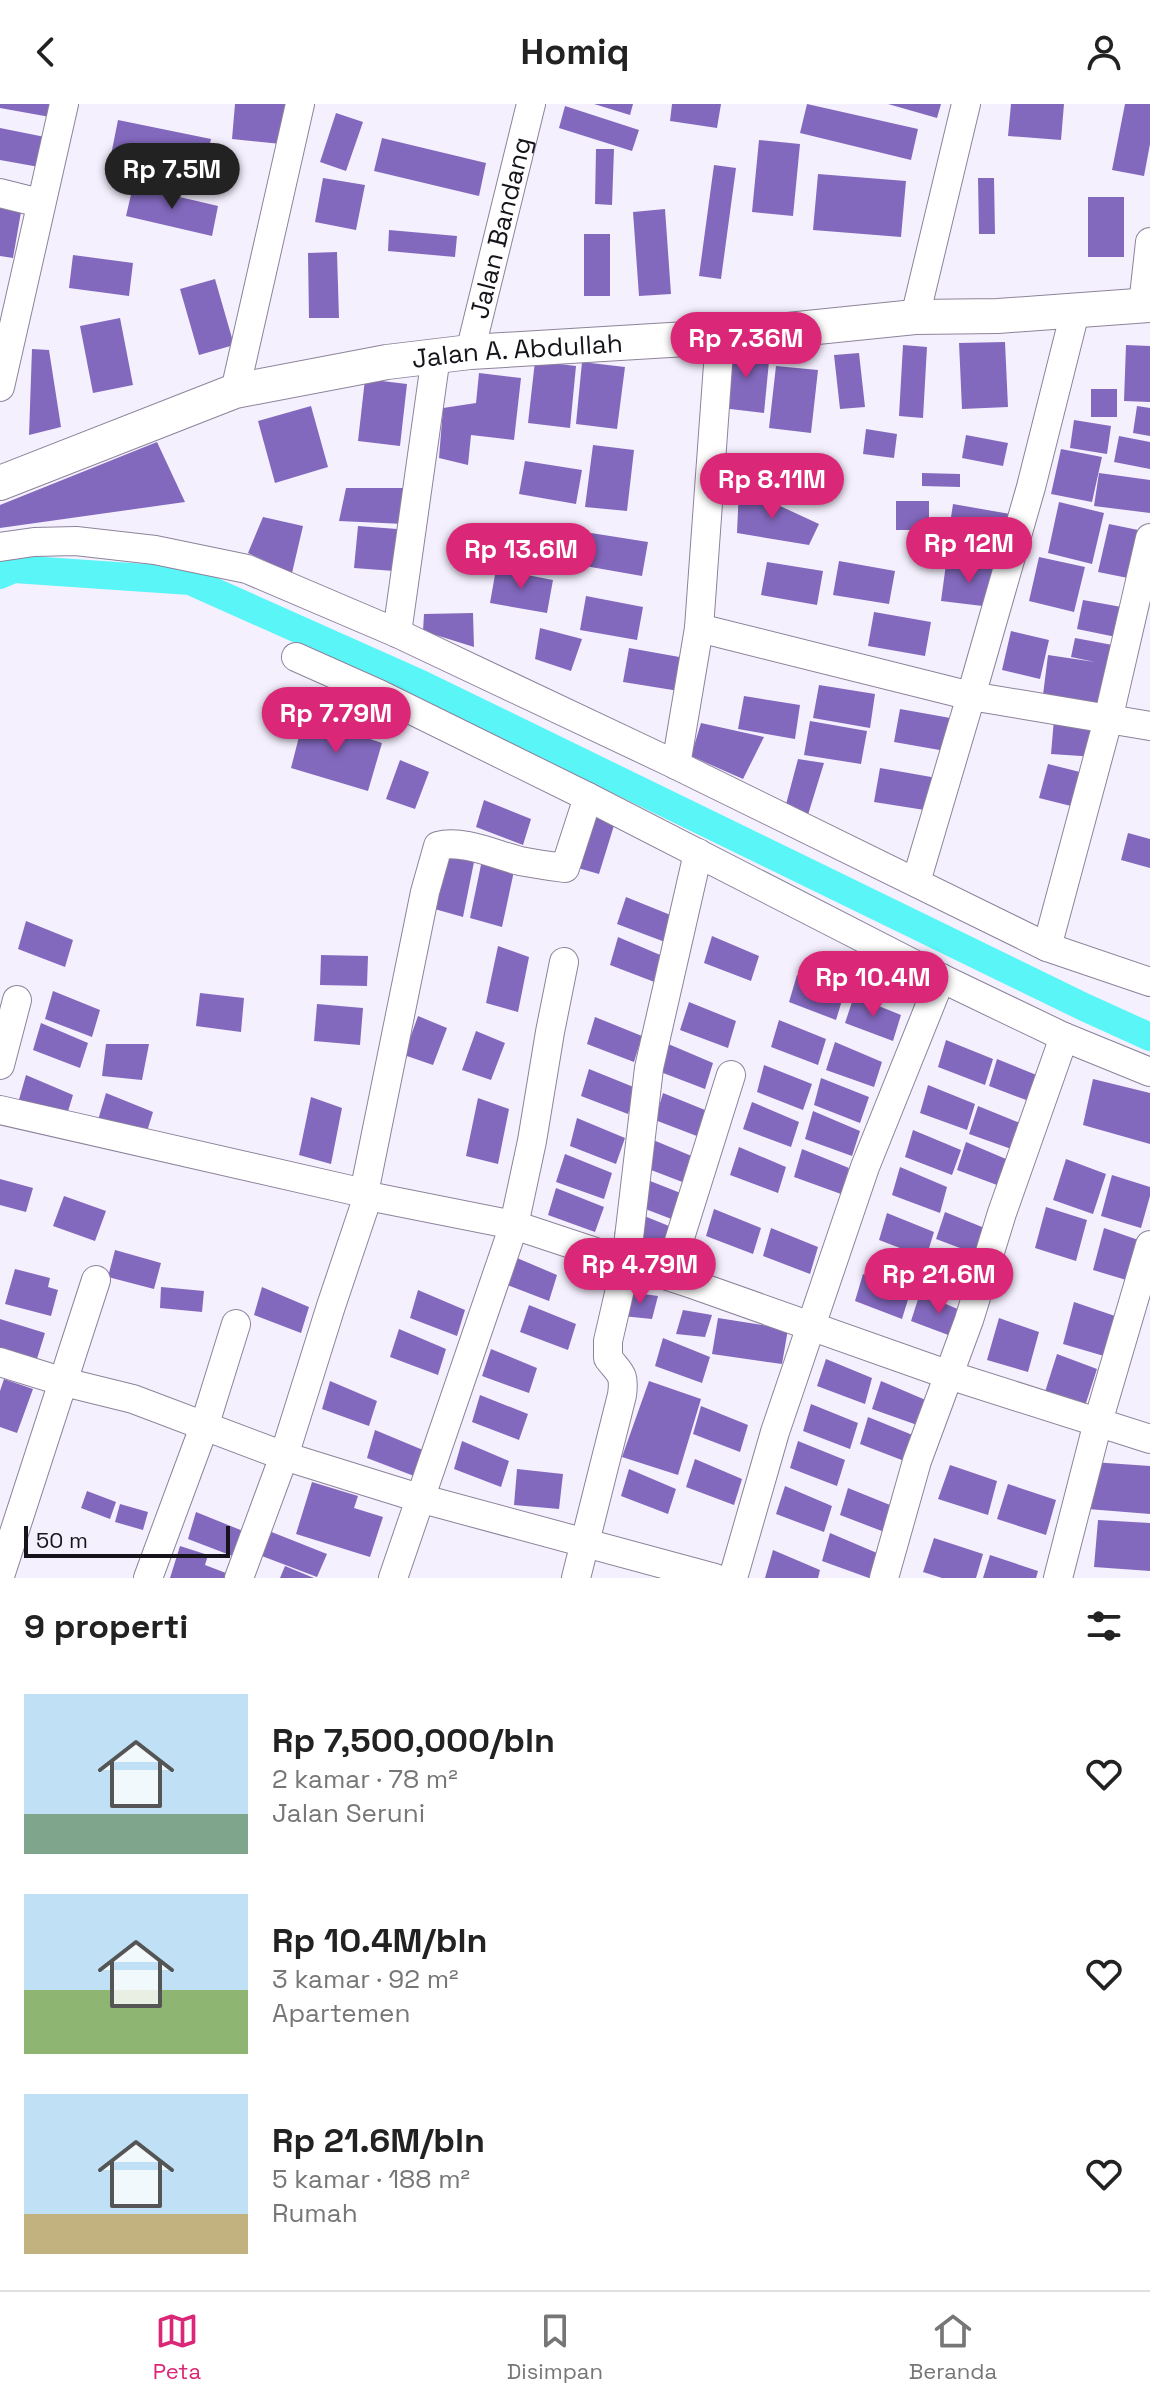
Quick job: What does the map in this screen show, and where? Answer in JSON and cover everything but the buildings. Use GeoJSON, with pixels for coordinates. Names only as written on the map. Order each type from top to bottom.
{"type":"FeatureCollection","features":[{"type":"Feature","properties":{"kind":"street"},"geometry":{"type":"LineString","coordinates":[[0,387],[64,104]]}},
{"type":"Feature","properties":{"kind":"street"},"geometry":{"type":"LineString","coordinates":[[235,391],[300,104]]}},
{"type":"Feature","properties":{"kind":"street","name":"Jalan Bandang"},"geometry":{"type":"LineString","coordinates":[[470,352],[531,104]]}},
{"type":"Feature","properties":{"kind":"street"},"geometry":{"type":"LineString","coordinates":[[915,317],[966,104]]}},
{"type":"Feature","properties":{"kind":"street"},"geometry":{"type":"LineString","coordinates":[[0,193],[40,203]]}},
{"type":"Feature","properties":{"kind":"street"},"geometry":{"type":"LineString","coordinates":[[1146,305],[1150,242]]}},
{"type":"Feature","properties":{"kind":"street","name":"Jalan A. Abdullah"},"geometry":{"type":"LineString","coordinates":[[0,483],[235,391],[387,362],[470,352],[720,337],[915,317],[1075,312],[1146,305]]}},
{"type":"Feature","properties":{"kind":"street"},"geometry":{"type":"LineString","coordinates":[[916,882],[1031,487],[1075,312]]}},
{"type":"Feature","properties":{"kind":"street"},"geometry":{"type":"LineString","coordinates":[[676,765],[699,628],[720,337]]}},
{"type":"Feature","properties":{"kind":"street"},"geometry":{"type":"LineString","coordinates":[[397,633],[436,356]]}},
{"type":"Feature","properties":{"kind":"street"},"geometry":{"type":"LineString","coordinates":[[1047,947],[1108,720],[1150,538]]}},
{"type":"Feature","properties":{"kind":"street"},"geometry":{"type":"LineString","coordinates":[[0,547],[76,541],[155,550],[247,569],[397,633],[676,765],[1047,947],[1150,982]]}},
{"type":"Feature","properties":{"kind":"street"},"geometry":{"type":"LineString","coordinates":[[699,628],[971,696],[1150,726]]}},
{"type":"Feature","properties":{"kind":"street"},"geometry":{"type":"LineString","coordinates":[[296,657],[379,694],[588,797],[941,978],[1064,1037],[1150,1072]]}},
{"type":"Feature","properties":{"kind":"street"},"geometry":{"type":"LineString","coordinates":[[239,1578],[284,1456],[366,1195],[425,892],[438,846],[463,844],[525,862],[565,868],[588,797]]}},
{"type":"Feature","properties":{"kind":"street"},"geometry":{"type":"LineString","coordinates":[[576,1578],[623,1385],[622,1375],[610,1361],[608,1341],[626,1263],[649,1068],[698,853]]}},
{"type":"Feature","properties":{"kind":"street"},"geometry":{"type":"LineString","coordinates":[[393,1578],[514,1225],[564,962]]}},
{"type":"Feature","properties":{"kind":"street"},"geometry":{"type":"LineString","coordinates":[[733,1578],[775,1432],[865,1167],[941,978]]}},
{"type":"Feature","properties":{"kind":"street"},"geometry":{"type":"LineString","coordinates":[[0,1065],[17,1000]]}},
{"type":"Feature","properties":{"kind":"street"},"geometry":{"type":"LineString","coordinates":[[884,1578],[917,1461],[1064,1037]]}},
{"type":"Feature","properties":{"kind":"street"},"geometry":{"type":"LineString","coordinates":[[668,1276],[731,1075]]}},
{"type":"Feature","properties":{"kind":"street"},"geometry":{"type":"LineString","coordinates":[[0,1110],[366,1195],[514,1225],[949,1375],[1150,1439]]}},
{"type":"Feature","properties":{"kind":"street"},"geometry":{"type":"LineString","coordinates":[[1058,1578],[1098,1422],[1150,1245]]}},
{"type":"Feature","properties":{"kind":"street"},"geometry":{"type":"LineString","coordinates":[[0,1576],[96,1280]]}},
{"type":"Feature","properties":{"kind":"street"},"geometry":{"type":"LineString","coordinates":[[148,1578],[204,1427],[236,1324]]}},
{"type":"Feature","properties":{"kind":"street"},"geometry":{"type":"LineString","coordinates":[[0,1362],[133,1399],[284,1456],[419,1498],[715,1578]]}},
{"type":"Feature","properties":{"kind":"waterway"},"geometry":{"type":"LineString","coordinates":[[0,575],[14,569],[190,581],[421,684],[1150,1037]]}}]}
